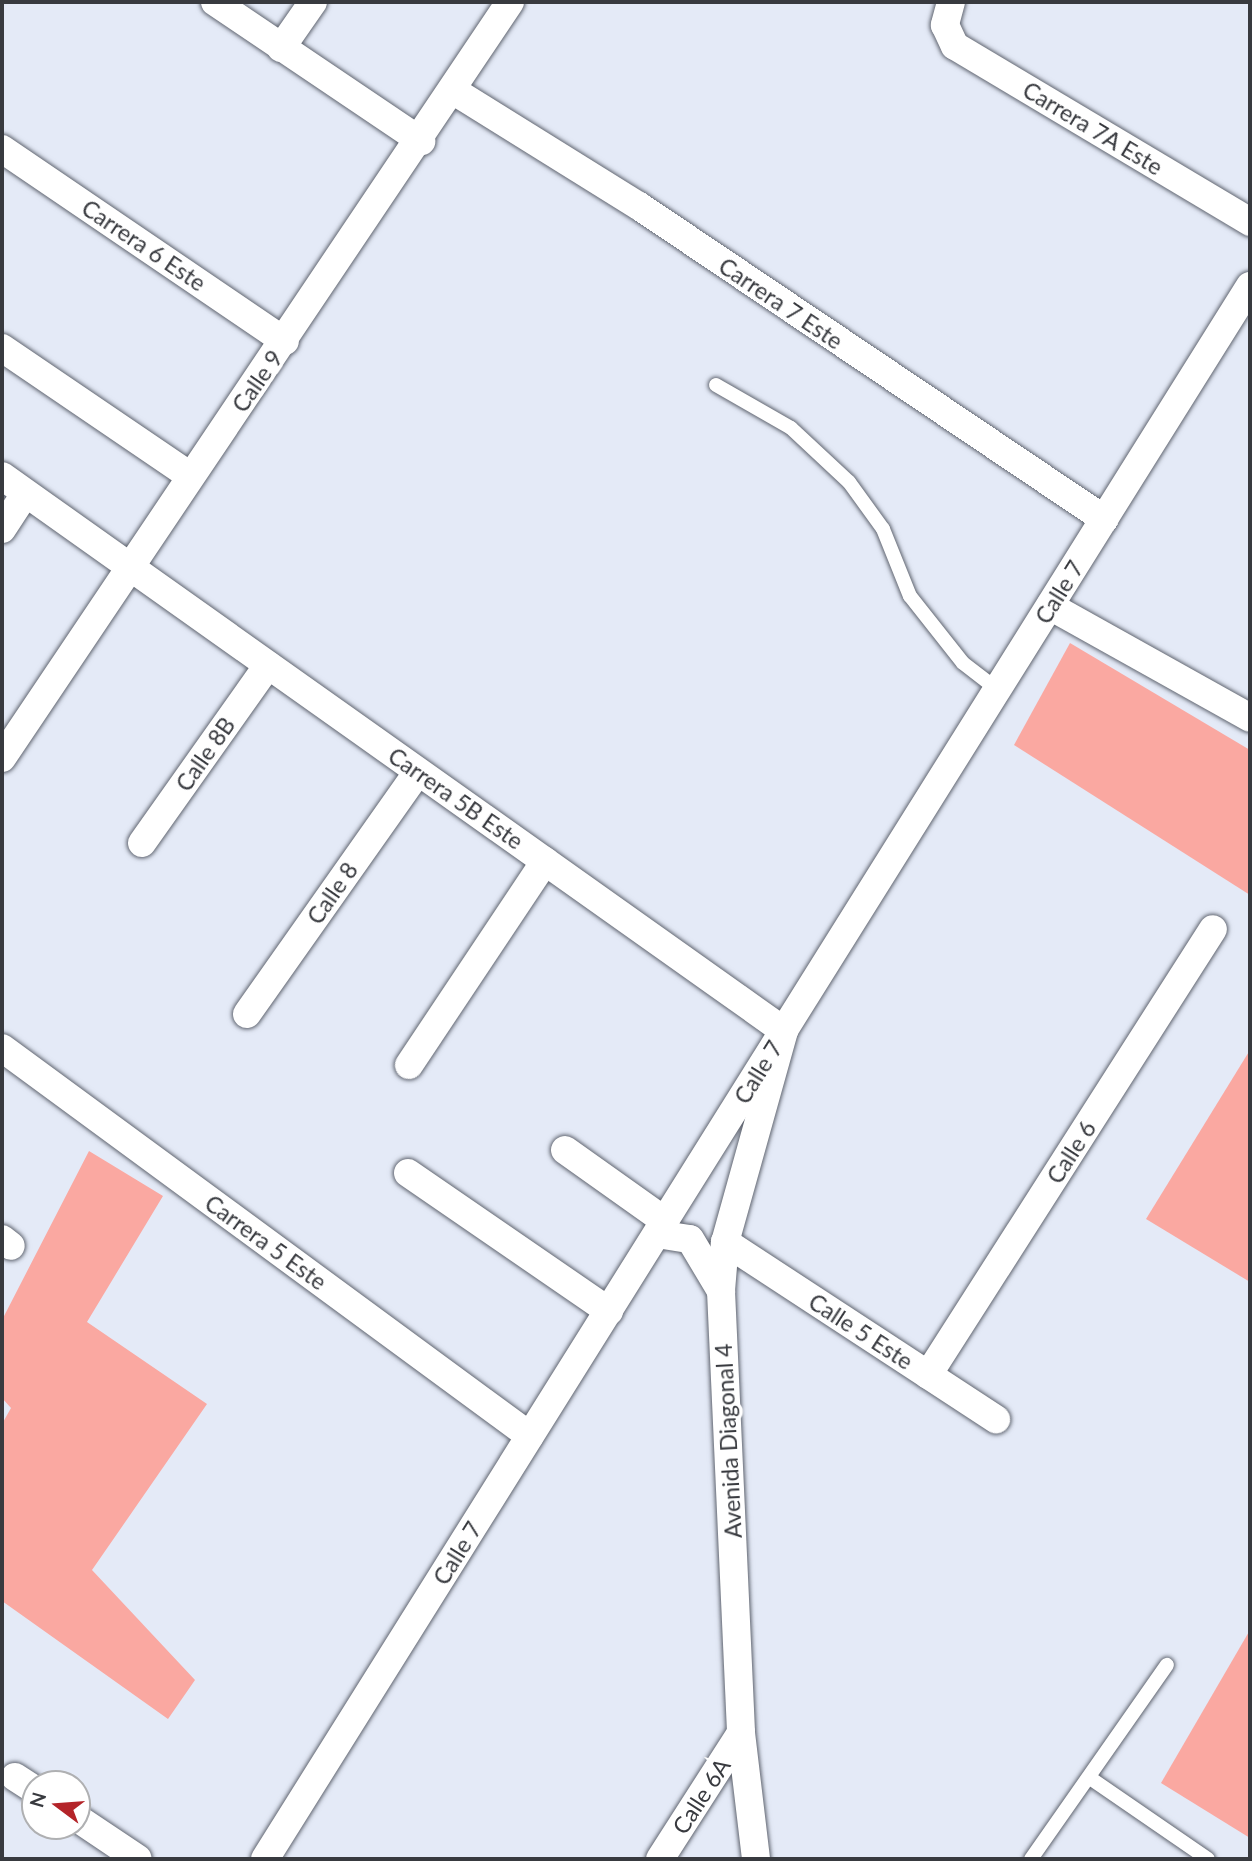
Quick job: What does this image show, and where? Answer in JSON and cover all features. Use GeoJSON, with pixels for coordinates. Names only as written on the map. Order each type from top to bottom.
{"type":"FeatureCollection","features":[{"type":"Feature","properties":{"kind":"street"},"geometry":{"type":"LineString","coordinates":[[215,2],[421,141]]}},
{"type":"Feature","properties":{"kind":"street"},"geometry":{"type":"LineString","coordinates":[[281,48],[313,2]]}},
{"type":"Feature","properties":{"kind":"street","name":"Calle 9"},"geometry":{"type":"LineString","coordinates":[[2,758],[128,567],[421,141],[510,2]]}},
{"type":"Feature","properties":{"kind":"street","name":"Carrera 7A Este"},"geometry":{"type":"LineString","coordinates":[[948,13],[955,46],[1250,222]]}},
{"type":"Feature","properties":{"kind":"street","name":"Carrera 7 Este"},"geometry":{"type":"LineString","coordinates":[[454,90],[1104,519]]}},
{"type":"Feature","properties":{"kind":"street","name":"Carrera 6 Este"},"geometry":{"type":"LineString","coordinates":[[2,149],[285,341]]}},
{"type":"Feature","properties":{"kind":"street","name":"Calle 7"},"geometry":{"type":"LineString","coordinates":[[265,1859],[1104,519],[1246,300]]}},
{"type":"Feature","properties":{"kind":"street"},"geometry":{"type":"LineString","coordinates":[[2,348],[190,476]]}},
{"type":"Feature","properties":{"kind":"street","name":"Carrera 5B Este"},"geometry":{"type":"LineString","coordinates":[[2,476],[784,1031]]}},
{"type":"Feature","properties":{"kind":"street"},"geometry":{"type":"LineString","coordinates":[[2,529],[25,494]]}},
{"type":"Feature","properties":{"kind":"street"},"geometry":{"type":"LineString","coordinates":[[1050,606],[1250,718]]}},
{"type":"Feature","properties":{"kind":"street","name":"Calle 8B"},"geometry":{"type":"LineString","coordinates":[[142,843],[268,665]]}},
{"type":"Feature","properties":{"kind":"street","name":"Calle 8"},"geometry":{"type":"LineString","coordinates":[[247,1014],[418,772]]}},
{"type":"Feature","properties":{"kind":"street"},"geometry":{"type":"LineString","coordinates":[[409,1065],[545,861]]}},
{"type":"Feature","properties":{"kind":"street","name":"Calle 6"},"geometry":{"type":"LineString","coordinates":[[928,1375],[1213,929]]}},
{"type":"Feature","properties":{"kind":"street","name":"Avenida Diagonal 4"},"geometry":{"type":"LineString","coordinates":[[756,1859],[741,1733],[721,1291],[725,1242],[784,1031]]}},
{"type":"Feature","properties":{"kind":"street","name":"Carrera 5 Este"},"geometry":{"type":"LineString","coordinates":[[2,1048],[530,1436]]}},
{"type":"Feature","properties":{"kind":"street"},"geometry":{"type":"LineString","coordinates":[[565,1150],[661,1228],[690,1239],[721,1291]]}},
{"type":"Feature","properties":{"kind":"street"},"geometry":{"type":"LineString","coordinates":[[408,1173],[608,1311]]}},
{"type":"Feature","properties":{"kind":"street","name":"Calle 5 Este"},"geometry":{"type":"LineString","coordinates":[[725,1242],[996,1419]]}},
{"type":"Feature","properties":{"kind":"street","name":"Calle 6A"},"geometry":{"type":"LineString","coordinates":[[660,1859],[741,1733]]}},
{"type":"Feature","properties":{"kind":"street"},"geometry":{"type":"LineString","coordinates":[[91,1827],[138,1859]]}},
{"type":"Feature","properties":{"kind":"lane"},"geometry":{"type":"LineString","coordinates":[[716,385],[791,428],[849,482],[883,529],[910,596],[963,663],[998,690]]}},
{"type":"Feature","properties":{"kind":"lane"},"geometry":{"type":"LineString","coordinates":[[1031,1859],[1167,1665]]}},
{"type":"Feature","properties":{"kind":"lane"},"geometry":{"type":"LineString","coordinates":[[1090,1778],[1208,1859]]}},
{"type":"Feature","properties":{"kind":"shaded area"},"geometry":{"type":"Polygon","coordinates":[[[1070,643],[1250,750],[1250,895],[1014,745],[1070,643]]]}},
{"type":"Feature","properties":{"kind":"shaded area"},"geometry":{"type":"Polygon","coordinates":[[[1250,1050],[1250,1282],[1146,1219],[1250,1050]]]}},
{"type":"Feature","properties":{"kind":"shaded area"},"geometry":{"type":"Polygon","coordinates":[[[89,1151],[163,1196],[87,1322],[207,1404],[92,1570],[195,1680],[168,1719],[2,1601],[2,1424],[11,1408],[2,1398],[2,1320],[89,1151]]]}},
{"type":"Feature","properties":{"kind":"shaded area"},"geometry":{"type":"Polygon","coordinates":[[[1250,1630],[1250,1838],[1161,1783],[1250,1630]]]}}]}
